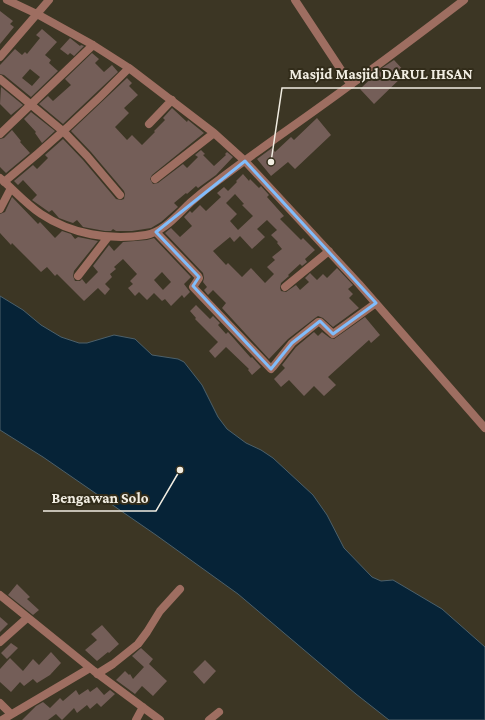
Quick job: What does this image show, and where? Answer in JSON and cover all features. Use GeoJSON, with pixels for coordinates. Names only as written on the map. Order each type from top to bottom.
{"type":"FeatureCollection","features":[{"type":"Feature","properties":{"kind":"street"},"geometry":{"type":"LineString","coordinates":[[7,0],[37,14],[93,45],[129,68],[214,133],[245,161],[376,302],[485,428]]}},
{"type":"Feature","properties":{"kind":"street"},"geometry":{"type":"LineString","coordinates":[[0,57],[49,0]]}},
{"type":"Feature","properties":{"kind":"street"},"geometry":{"type":"LineString","coordinates":[[295,0],[351,85]]}},
{"type":"Feature","properties":{"kind":"street"},"geometry":{"type":"LineString","coordinates":[[129,68],[64,132],[2,180],[36,210],[53,221],[81,232],[108,237],[139,236],[156,232],[165,226],[202,192],[351,85],[464,0]]}},
{"type":"Feature","properties":{"kind":"street"},"geometry":{"type":"LineString","coordinates":[[0,134],[93,45]]}},
{"type":"Feature","properties":{"kind":"street"},"geometry":{"type":"LineString","coordinates":[[0,79],[64,132],[88,156],[120,195]]}},
{"type":"Feature","properties":{"kind":"street"},"geometry":{"type":"LineString","coordinates":[[149,124],[172,100]]}},
{"type":"Feature","properties":{"kind":"street"},"geometry":{"type":"LineString","coordinates":[[155,179],[214,133]]}},
{"type":"Feature","properties":{"kind":"street"},"geometry":{"type":"LineString","coordinates":[[0,209],[11,188]]}},
{"type":"Feature","properties":{"kind":"street"},"geometry":{"type":"LineString","coordinates":[[156,232],[198,277],[193,287],[271,369],[292,343],[318,322],[320,322],[333,334],[376,302]]}},
{"type":"Feature","properties":{"kind":"street"},"geometry":{"type":"LineString","coordinates":[[78,276],[108,237]]}},
{"type":"Feature","properties":{"kind":"street"},"geometry":{"type":"LineString","coordinates":[[286,287],[329,251]]}},
{"type":"Feature","properties":{"kind":"street"},"geometry":{"type":"LineString","coordinates":[[97,674],[117,661],[138,644],[160,611],[180,589]]}},
{"type":"Feature","properties":{"kind":"street"},"geometry":{"type":"LineString","coordinates":[[0,595],[97,674],[160,720]]}},
{"type":"Feature","properties":{"kind":"street"},"geometry":{"type":"LineString","coordinates":[[0,642],[28,618]]}},
{"type":"Feature","properties":{"kind":"street"},"geometry":{"type":"LineString","coordinates":[[2,720],[90,668]]}},
{"type":"Feature","properties":{"kind":"street"},"geometry":{"type":"LineString","coordinates":[[0,703],[11,714]]}},
{"type":"Feature","properties":{"kind":"street"},"geometry":{"type":"LineString","coordinates":[[136,720],[143,707]]}},
{"type":"Feature","properties":{"kind":"street"},"geometry":{"type":"LineString","coordinates":[[209,720],[219,712]]}},
{"type":"Feature","properties":{"kind":"highlighted area"},"geometry":{"type":"Polygon","coordinates":[[[245,161],[376,303],[333,334],[320,321],[292,343],[271,369],[193,286],[199,277],[156,232],[245,161]]]}},
{"type":"Feature","properties":{"kind":"water"},"geometry":{"type":"Polygon","coordinates":[[[0,296],[23,310],[41,325],[61,337],[79,343],[87,343],[114,335],[135,339],[152,355],[178,359],[184,362],[202,385],[218,417],[227,429],[246,443],[273,458],[313,495],[327,515],[344,548],[372,577],[381,581],[393,580],[442,609],[485,647],[485,720],[389,720],[238,594],[43,457],[0,430],[0,296]]]}},
{"type":"Feature","properties":{"kind":"building"},"geometry":{"type":"Polygon","coordinates":[[[0,11],[13,21],[10,24],[14,27],[0,44],[0,11]]]}},
{"type":"Feature","properties":{"kind":"building"},"geometry":{"type":"Polygon","coordinates":[[[42,29],[57,42],[45,55],[51,60],[49,63],[58,71],[31,97],[4,75],[0,74],[0,65],[15,49],[22,55],[25,52],[27,54],[40,38],[36,35],[42,29]],[[30,69],[22,78],[32,86],[40,77],[30,69]]]}},
{"type":"Feature","properties":{"kind":"building"},"geometry":{"type":"Polygon","coordinates":[[[70,38],[80,46],[84,46],[74,56],[70,53],[68,55],[60,49],[70,38]]]}},
{"type":"Feature","properties":{"kind":"building"},"geometry":{"type":"Polygon","coordinates":[[[92,53],[99,59],[95,63],[104,72],[112,65],[118,72],[63,124],[39,104],[48,96],[53,101],[71,85],[65,79],[92,53]]]}},
{"type":"Feature","properties":{"kind":"building"},"geometry":{"type":"Polygon","coordinates":[[[394,60],[406,73],[374,104],[360,89],[382,68],[394,60]]]}},
{"type":"Feature","properties":{"kind":"building"},"geometry":{"type":"Polygon","coordinates":[[[127,78],[132,83],[129,86],[138,95],[124,108],[129,113],[115,127],[127,140],[132,135],[142,145],[165,120],[163,118],[172,108],[187,122],[188,120],[204,133],[152,175],[150,179],[153,184],[158,183],[183,164],[187,168],[198,157],[195,155],[201,150],[205,154],[203,155],[214,166],[226,155],[225,154],[227,152],[233,157],[216,175],[198,188],[196,186],[174,203],[178,207],[161,222],[151,228],[132,231],[116,231],[113,229],[111,231],[105,231],[83,227],[77,220],[73,223],[59,218],[52,210],[49,212],[32,200],[37,195],[23,180],[18,185],[14,181],[33,165],[37,169],[48,158],[45,155],[63,139],[116,199],[124,199],[124,191],[71,131],[127,78]]]}},
{"type":"Feature","properties":{"kind":"building"},"geometry":{"type":"Polygon","coordinates":[[[1,87],[23,105],[11,115],[0,104],[1,87]]]}},
{"type":"Feature","properties":{"kind":"building"},"geometry":{"type":"Polygon","coordinates":[[[31,112],[55,131],[42,143],[35,133],[36,132],[24,119],[31,112]]]}},
{"type":"Feature","properties":{"kind":"building"},"geometry":{"type":"Polygon","coordinates":[[[317,118],[331,135],[295,169],[288,162],[271,176],[257,159],[272,148],[275,152],[291,137],[294,140],[317,118]]]}},
{"type":"Feature","properties":{"kind":"building"},"geometry":{"type":"Polygon","coordinates":[[[12,130],[30,153],[6,173],[0,167],[0,139],[4,138],[12,130]]]}},
{"type":"Feature","properties":{"kind":"building"},"geometry":{"type":"Polygon","coordinates":[[[243,174],[249,181],[250,179],[259,188],[261,186],[269,195],[267,197],[284,216],[280,219],[301,240],[303,238],[315,250],[305,259],[307,262],[302,266],[300,264],[281,283],[281,291],[286,292],[296,285],[300,290],[309,282],[305,278],[310,273],[317,280],[323,274],[327,278],[337,268],[353,285],[348,289],[353,294],[349,298],[359,308],[333,327],[323,318],[318,316],[288,339],[269,359],[222,308],[226,303],[213,290],[208,295],[204,290],[207,287],[203,282],[203,273],[165,233],[171,228],[180,237],[192,226],[184,217],[190,211],[192,213],[200,205],[206,211],[221,197],[217,193],[224,187],[228,191],[237,182],[236,181],[243,174]],[[235,194],[226,203],[237,214],[230,221],[238,230],[253,216],[242,205],[244,204],[235,194]],[[267,220],[257,229],[265,237],[252,249],[240,236],[234,242],[230,237],[213,251],[226,265],[228,263],[242,277],[251,268],[265,283],[274,274],[267,267],[275,260],[272,257],[282,249],[271,235],[277,230],[267,220]]]}},
{"type":"Feature","properties":{"kind":"building"},"geometry":{"type":"Polygon","coordinates":[[[12,197],[38,224],[40,222],[55,238],[62,231],[71,234],[75,239],[78,237],[98,241],[74,271],[73,276],[75,281],[80,281],[82,279],[86,284],[98,272],[93,266],[109,245],[114,251],[123,242],[154,238],[191,277],[184,284],[190,292],[184,298],[182,295],[171,306],[165,299],[162,301],[154,293],[147,300],[139,292],[135,296],[128,288],[133,284],[130,281],[137,274],[123,259],[114,267],[116,269],[110,274],[112,277],[105,284],[110,289],[105,295],[98,288],[84,301],[57,274],[55,276],[47,267],[41,272],[0,233],[0,214],[5,212],[12,197]],[[162,272],[154,280],[163,290],[171,282],[162,272]]]}},
{"type":"Feature","properties":{"kind":"building"},"geometry":{"type":"Polygon","coordinates":[[[196,305],[210,319],[213,316],[220,323],[218,325],[226,334],[228,332],[261,367],[252,375],[248,370],[249,369],[226,347],[215,358],[209,351],[218,342],[195,319],[196,318],[190,311],[196,305]]]}},
{"type":"Feature","properties":{"kind":"building"},"geometry":{"type":"Polygon","coordinates":[[[365,317],[380,335],[371,343],[369,340],[328,377],[336,385],[324,396],[314,386],[304,396],[289,380],[281,387],[274,379],[285,368],[282,365],[296,347],[314,332],[318,336],[322,332],[334,339],[365,317]]]}},
{"type":"Feature","properties":{"kind":"building"},"geometry":{"type":"Polygon","coordinates":[[[17,584],[30,597],[27,599],[39,610],[33,615],[8,595],[17,584]]]}},
{"type":"Feature","properties":{"kind":"building"},"geometry":{"type":"Polygon","coordinates":[[[0,617],[8,624],[0,632],[0,617]]]}},
{"type":"Feature","properties":{"kind":"building"},"geometry":{"type":"Polygon","coordinates":[[[102,625],[119,644],[97,661],[85,650],[97,640],[91,634],[102,625]]]}},
{"type":"Feature","properties":{"kind":"building"},"geometry":{"type":"Polygon","coordinates":[[[11,643],[18,648],[7,659],[1,653],[11,643]]]}},
{"type":"Feature","properties":{"kind":"building"},"geometry":{"type":"Polygon","coordinates":[[[141,648],[153,659],[149,664],[167,681],[153,696],[142,686],[135,694],[116,680],[125,671],[129,675],[130,674],[133,679],[144,667],[132,656],[141,648]]]}},
{"type":"Feature","properties":{"kind":"building"},"geometry":{"type":"Polygon","coordinates":[[[51,652],[61,663],[50,675],[37,683],[33,679],[24,686],[20,682],[11,692],[0,682],[0,669],[10,658],[23,671],[33,659],[39,665],[51,652]]]}},
{"type":"Feature","properties":{"kind":"building"},"geometry":{"type":"Polygon","coordinates":[[[205,660],[216,671],[204,684],[193,672],[205,660]]]}},
{"type":"Feature","properties":{"kind":"building"},"geometry":{"type":"Polygon","coordinates":[[[97,687],[104,695],[110,690],[115,694],[101,707],[97,703],[90,709],[87,705],[77,713],[74,708],[62,720],[56,714],[48,720],[22,720],[36,706],[43,702],[50,708],[60,698],[63,701],[76,690],[79,695],[88,689],[90,692],[97,687]]]}},
{"type":"Feature","properties":{"kind":"place","name":"Masjid Masjid DARUL IHSAN"},"geometry":{"type":"Point","coordinates":[271,162]}},
{"type":"Feature","properties":{"kind":"place","name":"Bengawan Solo"},"geometry":{"type":"Point","coordinates":[180,470]}}]}
